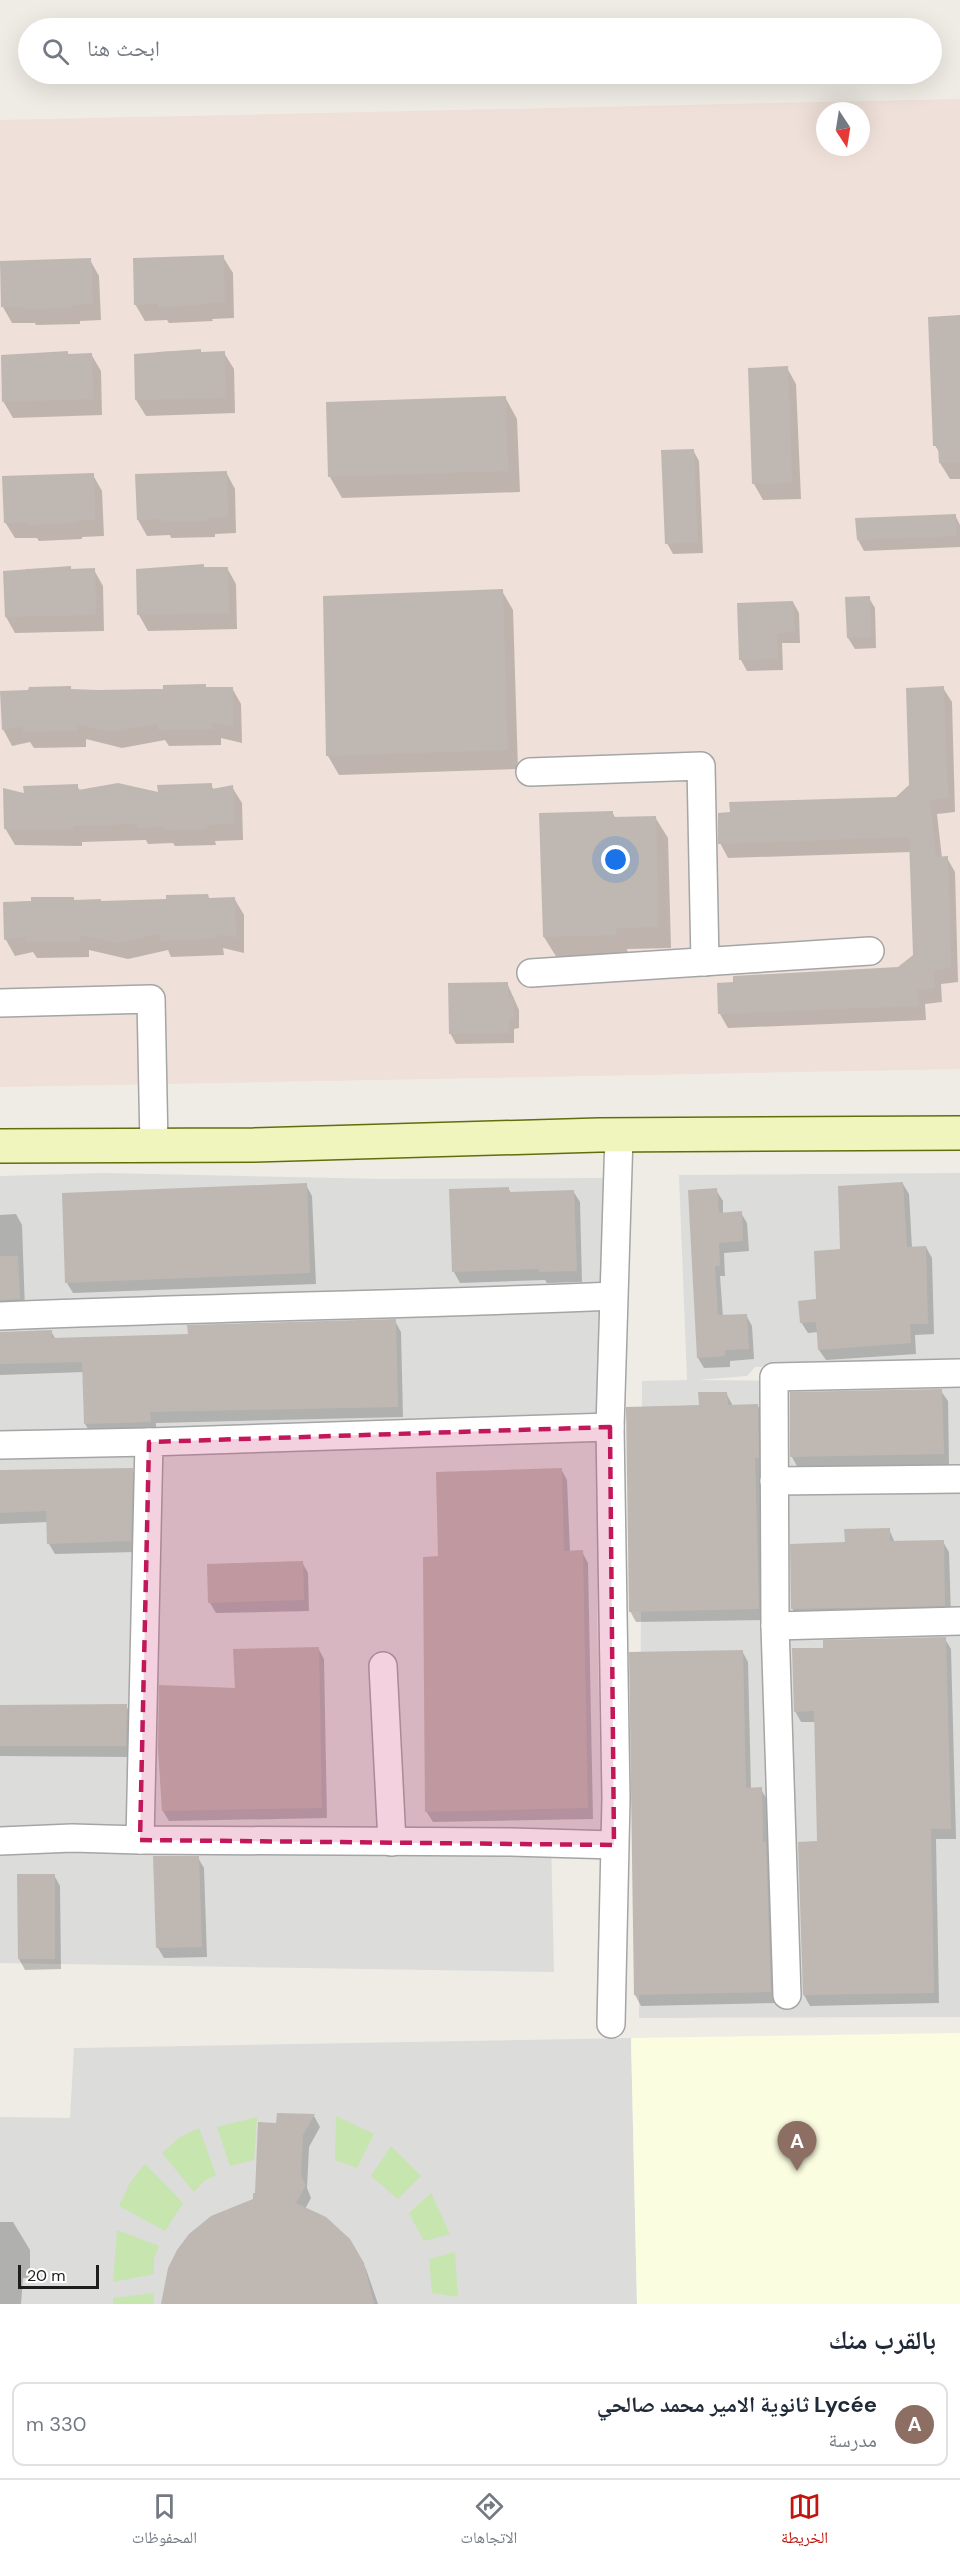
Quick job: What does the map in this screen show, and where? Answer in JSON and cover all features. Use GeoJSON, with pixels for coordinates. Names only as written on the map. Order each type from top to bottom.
{"type":"FeatureCollection","features":[{"type":"Feature","properties":{"kind":"main road"},"geometry":{"type":"LineString","coordinates":[[0,1146],[254,1145],[619,1135],[960,1133]]}},
{"type":"Feature","properties":{"kind":"street"},"geometry":{"type":"LineString","coordinates":[[530,772],[701,766],[705,962]]}},
{"type":"Feature","properties":{"kind":"street"},"geometry":{"type":"LineString","coordinates":[[531,973],[870,951]]}},
{"type":"Feature","properties":{"kind":"street"},"geometry":{"type":"LineString","coordinates":[[0,1003],[151,999],[154,1145]]}},
{"type":"Feature","properties":{"kind":"street"},"geometry":{"type":"LineString","coordinates":[[611,2024],[616,1799],[610,1427],[619,1135]]}},
{"type":"Feature","properties":{"kind":"street"},"geometry":{"type":"LineString","coordinates":[[0,1316],[219,1307],[428,1304],[613,1296]]}},
{"type":"Feature","properties":{"kind":"street"},"geometry":{"type":"LineString","coordinates":[[787,1995],[775,1626],[774,1377],[960,1372]]}},
{"type":"Feature","properties":{"kind":"street"},"geometry":{"type":"LineString","coordinates":[[0,1445],[610,1427]]}},
{"type":"Feature","properties":{"kind":"street"},"geometry":{"type":"LineString","coordinates":[[140,1840],[149,1442]]}},
{"type":"Feature","properties":{"kind":"street"},"geometry":{"type":"LineString","coordinates":[[774,1481],[960,1479]]}},
{"type":"Feature","properties":{"kind":"street"},"geometry":{"type":"LineString","coordinates":[[775,1626],[960,1621]]}},
{"type":"Feature","properties":{"kind":"street"},"geometry":{"type":"LineString","coordinates":[[383,1666],[392,1842]]}},
{"type":"Feature","properties":{"kind":"street"},"geometry":{"type":"LineString","coordinates":[[0,1840],[72,1838],[614,1845]]}},
{"type":"Feature","properties":{"kind":"highlighted area"},"geometry":{"type":"Polygon","coordinates":[[[610,1427],[614,1845],[140,1840],[149,1442],[610,1427]]]}},
{"type":"Feature","properties":{"kind":"shaded area"},"geometry":{"type":"Polygon","coordinates":[[[960,99],[960,1069],[0,1087],[0,120],[816,102],[816,156],[870,156],[870,102],[823,102],[960,99]]]}},
{"type":"Feature","properties":{"kind":"shaded area"},"geometry":{"type":"Polygon","coordinates":[[[104,1173],[382,1179],[603,1178],[597,1623],[602,1834],[551,1836],[554,1972],[0,1963],[0,1176],[104,1173]]]}},
{"type":"Feature","properties":{"kind":"shaded area"},"geometry":{"type":"Polygon","coordinates":[[[960,1173],[960,1361],[755,1367],[747,1376],[698,1380],[960,1383],[960,2017],[639,2018],[642,1381],[687,1380],[679,1175],[960,1173]]]}},
{"type":"Feature","properties":{"kind":"shaded area"},"geometry":{"type":"Polygon","coordinates":[[[960,2033],[960,2304],[637,2304],[631,2038],[960,2033]]]}},
{"type":"Feature","properties":{"kind":"shaded area"},"geometry":{"type":"Polygon","coordinates":[[[631,2038],[637,2304],[0,2304],[0,2117],[70,2118],[74,2048],[631,2038]]]}},
{"type":"Feature","properties":{"kind":"green space"},"geometry":{"type":"Polygon","coordinates":[[[336,2116],[374,2134],[357,2168],[335,2160],[336,2116]]]}},
{"type":"Feature","properties":{"kind":"green space"},"geometry":{"type":"Polygon","coordinates":[[[257,2117],[254,2160],[230,2166],[217,2127],[257,2117]]]}},
{"type":"Feature","properties":{"kind":"green space"},"geometry":{"type":"Polygon","coordinates":[[[199,2128],[216,2175],[204,2181],[194,2192],[162,2153],[180,2137],[199,2128]]]}},
{"type":"Feature","properties":{"kind":"green space"},"geometry":{"type":"Polygon","coordinates":[[[391,2146],[421,2176],[398,2199],[371,2176],[391,2146]]]}},
{"type":"Feature","properties":{"kind":"green space"},"geometry":{"type":"Polygon","coordinates":[[[145,2164],[183,2203],[165,2231],[119,2206],[131,2181],[145,2164]]]}},
{"type":"Feature","properties":{"kind":"green space"},"geometry":{"type":"Polygon","coordinates":[[[431,2193],[450,2234],[424,2241],[409,2213],[431,2193]]]}},
{"type":"Feature","properties":{"kind":"green space"},"geometry":{"type":"Polygon","coordinates":[[[117,2230],[159,2246],[154,2259],[154,2274],[113,2282],[117,2230]]]}},
{"type":"Feature","properties":{"kind":"green space"},"geometry":{"type":"Polygon","coordinates":[[[455,2252],[458,2297],[432,2293],[429,2259],[455,2252]]]}},
{"type":"Feature","properties":{"kind":"green space"},"geometry":{"type":"Polygon","coordinates":[[[153,2293],[154,2304],[113,2304],[113,2298],[153,2293]]]}},
{"type":"Feature","properties":{"kind":"building"},"geometry":{"type":"Polygon","coordinates":[[[224,255],[225,302],[158,307],[158,304],[134,305],[133,258],[224,255]]]}},
{"type":"Feature","properties":{"kind":"building"},"geometry":{"type":"Polygon","coordinates":[[[91,258],[93,304],[71,305],[71,308],[1,307],[0,261],[91,258]]]}},
{"type":"Feature","properties":{"kind":"building"},"geometry":{"type":"Polygon","coordinates":[[[960,315],[960,462],[939,463],[938,446],[933,446],[928,317],[960,315]]]}},
{"type":"Feature","properties":{"kind":"building"},"geometry":{"type":"Polygon","coordinates":[[[201,349],[201,352],[225,351],[226,398],[135,400],[134,354],[201,349]]]}},
{"type":"Feature","properties":{"kind":"building"},"geometry":{"type":"Polygon","coordinates":[[[68,351],[68,354],[92,353],[93,399],[2,402],[1,355],[68,351]]]}},
{"type":"Feature","properties":{"kind":"building"},"geometry":{"type":"Polygon","coordinates":[[[788,366],[792,483],[752,484],[748,368],[788,366]]]}},
{"type":"Feature","properties":{"kind":"building"},"geometry":{"type":"Polygon","coordinates":[[[506,396],[508,471],[328,477],[326,402],[506,396]]]}},
{"type":"Feature","properties":{"kind":"building"},"geometry":{"type":"Polygon","coordinates":[[[694,449],[698,542],[665,544],[661,450],[694,449]]]}},
{"type":"Feature","properties":{"kind":"building"},"geometry":{"type":"Polygon","coordinates":[[[227,471],[228,517],[207,518],[207,521],[137,520],[135,474],[227,471]]]}},
{"type":"Feature","properties":{"kind":"building"},"geometry":{"type":"Polygon","coordinates":[[[94,473],[95,520],[28,525],[28,522],[4,523],[2,476],[94,473]]]}},
{"type":"Feature","properties":{"kind":"building"},"geometry":{"type":"Polygon","coordinates":[[[956,514],[956,536],[857,540],[855,518],[956,514]]]}},
{"type":"Feature","properties":{"kind":"building"},"geometry":{"type":"Polygon","coordinates":[[[204,564],[204,567],[228,567],[229,613],[137,615],[136,569],[204,564]]]}},
{"type":"Feature","properties":{"kind":"building"},"geometry":{"type":"Polygon","coordinates":[[[71,566],[71,569],[95,568],[96,615],[5,617],[3,571],[71,566]]]}},
{"type":"Feature","properties":{"kind":"building"},"geometry":{"type":"Polygon","coordinates":[[[503,589],[508,750],[326,756],[323,596],[503,589]]]}},
{"type":"Feature","properties":{"kind":"building"},"geometry":{"type":"Polygon","coordinates":[[[870,596],[871,637],[847,638],[845,597],[870,596]]]}},
{"type":"Feature","properties":{"kind":"building"},"geometry":{"type":"Polygon","coordinates":[[[793,601],[795,632],[777,633],[778,659],[739,660],[737,603],[793,601]]]}},
{"type":"Feature","properties":{"kind":"building"},"geometry":{"type":"Polygon","coordinates":[[[206,684],[206,687],[233,687],[233,727],[212,722],[213,729],[158,730],[158,724],[112,732],[77,724],[78,731],[23,732],[23,725],[2,730],[0,691],[28,690],[29,687],[71,686],[71,689],[98,690],[163,689],[163,685],[206,684]]]}},
{"type":"Feature","properties":{"kind":"building"},"geometry":{"type":"Polygon","coordinates":[[[944,686],[948,798],[930,800],[936,857],[948,856],[951,968],[934,970],[935,988],[917,990],[919,1006],[718,1014],[717,983],[733,982],[733,976],[898,967],[913,955],[909,837],[718,844],[718,813],[730,812],[729,802],[896,797],[909,785],[906,688],[944,686]]]}},
{"type":"Feature","properties":{"kind":"building"},"geometry":{"type":"Polygon","coordinates":[[[118,783],[158,792],[157,785],[212,783],[212,789],[233,785],[235,824],[207,825],[207,829],[164,830],[164,827],[137,828],[137,824],[73,826],[73,830],[4,829],[3,788],[24,793],[23,786],[78,784],[78,790],[118,783]]]}},
{"type":"Feature","properties":{"kind":"building"},"geometry":{"type":"Polygon","coordinates":[[[613,811],[613,817],[656,816],[659,927],[616,928],[616,935],[543,937],[539,813],[613,811]]]}},
{"type":"Feature","properties":{"kind":"building"},"geometry":{"type":"Polygon","coordinates":[[[208,894],[209,898],[235,897],[236,938],[215,933],[215,939],[160,941],[160,934],[118,943],[80,935],[81,941],[26,942],[26,936],[4,940],[3,902],[31,901],[31,897],[74,897],[74,900],[101,899],[101,901],[166,899],[166,895],[208,894]]]}},
{"type":"Feature","properties":{"kind":"building"},"geometry":{"type":"Polygon","coordinates":[[[508,982],[508,998],[514,997],[514,1018],[509,1018],[509,1033],[449,1034],[448,983],[508,982]]]}},
{"type":"Feature","properties":{"kind":"building"},"geometry":{"type":"Polygon","coordinates":[[[903,1182],[907,1247],[926,1246],[928,1324],[910,1324],[911,1343],[818,1350],[816,1322],[800,1323],[798,1301],[816,1299],[814,1251],[840,1249],[838,1186],[903,1182]]]}},
{"type":"Feature","properties":{"kind":"building"},"geometry":{"type":"Polygon","coordinates":[[[307,1183],[310,1273],[65,1283],[62,1193],[307,1183]]]}},
{"type":"Feature","properties":{"kind":"building"},"geometry":{"type":"Polygon","coordinates":[[[509,1187],[509,1192],[574,1190],[577,1271],[539,1272],[539,1269],[452,1272],[449,1189],[509,1187]]]}},
{"type":"Feature","properties":{"kind":"building"},"geometry":{"type":"Polygon","coordinates":[[[717,1188],[719,1213],[742,1211],[743,1241],[719,1243],[720,1266],[715,1266],[718,1315],[747,1314],[749,1349],[725,1350],[725,1356],[697,1358],[688,1190],[717,1188]]]}},
{"type":"Feature","properties":{"kind":"building"},"geometry":{"type":"Polygon","coordinates":[[[0,1256],[18,1256],[20,1299],[0,1300],[0,1256]]]}},
{"type":"Feature","properties":{"kind":"building"},"geometry":{"type":"Polygon","coordinates":[[[396,1319],[398,1407],[150,1412],[151,1422],[84,1424],[82,1362],[0,1364],[0,1332],[52,1330],[52,1338],[188,1334],[187,1325],[396,1319]]]}},
{"type":"Feature","properties":{"kind":"building"},"geometry":{"type":"Polygon","coordinates":[[[942,1389],[944,1454],[790,1457],[790,1392],[942,1389]]]}},
{"type":"Feature","properties":{"kind":"building"},"geometry":{"type":"Polygon","coordinates":[[[698,1392],[727,1392],[728,1405],[758,1404],[759,1458],[755,1458],[759,1609],[629,1612],[626,1407],[699,1405],[698,1392]]]}},
{"type":"Feature","properties":{"kind":"building"},"geometry":{"type":"Polygon","coordinates":[[[133,1468],[131,1541],[47,1544],[46,1511],[0,1513],[0,1470],[133,1468]]]}},
{"type":"Feature","properties":{"kind":"building"},"geometry":{"type":"Polygon","coordinates":[[[562,1468],[564,1551],[583,1550],[588,1808],[425,1812],[423,1557],[438,1556],[436,1472],[562,1468]]]}},
{"type":"Feature","properties":{"kind":"building"},"geometry":{"type":"Polygon","coordinates":[[[890,1528],[890,1541],[944,1540],[945,1606],[791,1609],[790,1544],[845,1542],[844,1529],[890,1528]]]}},
{"type":"Feature","properties":{"kind":"building"},"geometry":{"type":"Polygon","coordinates":[[[303,1561],[304,1600],[208,1603],[207,1564],[303,1561]]]}},
{"type":"Feature","properties":{"kind":"building"},"geometry":{"type":"Polygon","coordinates":[[[946,1637],[951,1829],[931,1829],[934,1993],[803,1995],[798,1842],[817,1841],[814,1711],[794,1712],[792,1648],[823,1648],[823,1640],[946,1637]]]}},
{"type":"Feature","properties":{"kind":"building"},"geometry":{"type":"Polygon","coordinates":[[[319,1647],[322,1808],[162,1811],[158,1749],[159,1685],[235,1688],[233,1649],[319,1647]]]}},
{"type":"Feature","properties":{"kind":"building"},"geometry":{"type":"Polygon","coordinates":[[[743,1650],[746,1788],[762,1787],[771,1992],[634,1995],[629,1652],[743,1650]]]}},
{"type":"Feature","properties":{"kind":"building"},"geometry":{"type":"Polygon","coordinates":[[[127,1704],[126,1746],[0,1746],[0,1705],[127,1704]]]}},
{"type":"Feature","properties":{"kind":"building"},"geometry":{"type":"Polygon","coordinates":[[[153,1856],[199,1856],[202,1947],[156,1948],[153,1856]]]}},
{"type":"Feature","properties":{"kind":"building"},"geometry":{"type":"Polygon","coordinates":[[[17,1874],[55,1874],[55,1959],[18,1959],[17,1874]]]}},
{"type":"Feature","properties":{"kind":"building"},"geometry":{"type":"Polygon","coordinates":[[[277,2113],[315,2114],[303,2135],[301,2176],[306,2185],[296,2203],[326,2217],[350,2239],[364,2263],[374,2304],[161,2304],[168,2268],[177,2250],[189,2234],[211,2216],[253,2199],[258,2122],[276,2123],[277,2113]]]}},
{"type":"Feature","properties":{"kind":"place","name":"Lycée ثانوية الامير محمد صالحي"},"geometry":{"type":"Point","coordinates":[797,2171]}}]}
